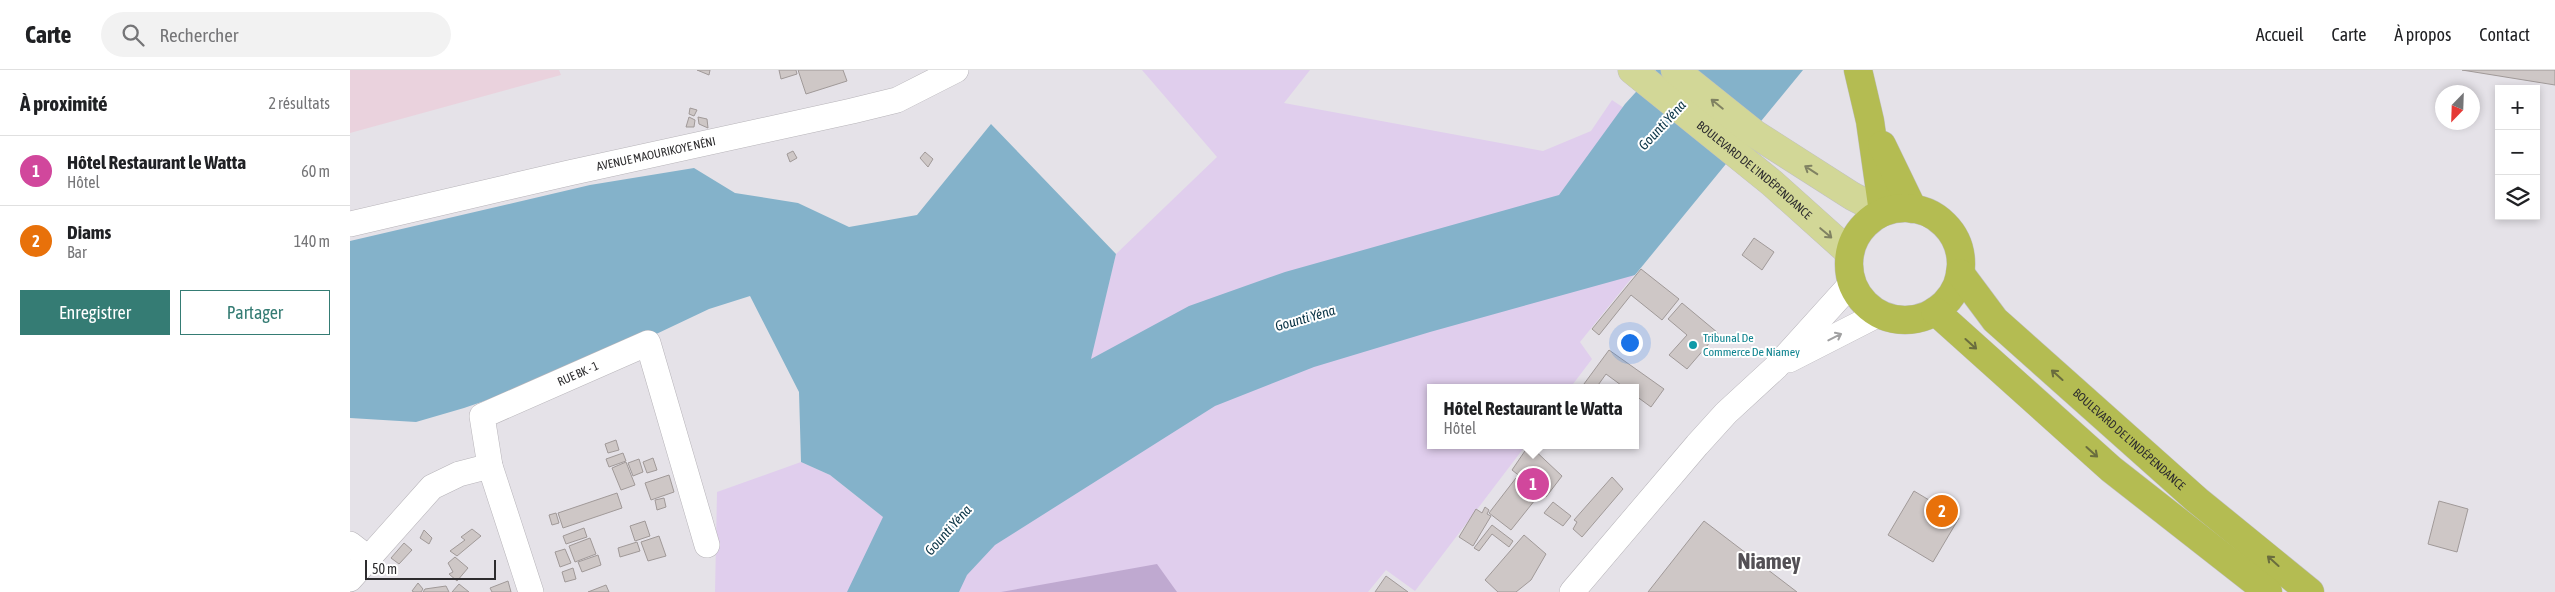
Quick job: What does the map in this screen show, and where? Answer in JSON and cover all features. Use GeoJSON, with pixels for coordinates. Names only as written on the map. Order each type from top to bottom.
{"type":"FeatureCollection","features":[{"type":"Feature","properties":{"kind":"highway"},"geometry":{"type":"LineString","coordinates":[[1858,71],[1870,121],[1883,212]]}},
{"type":"Feature","properties":{"kind":"highway"},"geometry":{"type":"LineString","coordinates":[[1870,121],[1913,209]]}},
{"type":"Feature","properties":{"kind":"highway"},"geometry":{"type":"LineString","coordinates":[[1893,209],[1913,209],[1933,216],[1950,231],[1960,258],[1960,272],[1956,288],[1947,301],[1935,311],[1922,317],[1907,320],[1879,314],[1862,301],[1852,283],[1849,268],[1850,253],[1861,228],[1883,212],[1893,209]]}},
{"type":"Feature","properties":{"kind":"highway","name":"BOULEVARD DE L'INDÉPENDANCE"},"geometry":{"type":"LineString","coordinates":[[1960,272],[1995,320],[2197,500],[2310,592]]}},
{"type":"Feature","properties":{"kind":"highway"},"geometry":{"type":"LineString","coordinates":[[1935,311],[2111,469],[2268,592]]}},
{"type":"Feature","properties":{"kind":"main road","name":"BOULEVARD DE L'INDÉPENDANCE"},"geometry":{"type":"LineString","coordinates":[[1632,70],[1736,156],[1772,183],[1850,253]]}},
{"type":"Feature","properties":{"kind":"main road"},"geometry":{"type":"LineString","coordinates":[[1676,70],[1755,134],[1852,196],[1883,212]]}},
{"type":"Feature","properties":{"kind":"street","name":"AVENUE MAOURIKOYE NÉNI"},"geometry":{"type":"LineString","coordinates":[[350,224],[569,173],[852,112],[898,100],[956,70]]}},
{"type":"Feature","properties":{"kind":"street"},"geometry":{"type":"LineString","coordinates":[[1572,592],[1696,445],[1726,413],[1776,367],[1852,283]]}},
{"type":"Feature","properties":{"kind":"street"},"geometry":{"type":"LineString","coordinates":[[1776,367],[1879,314]]}},
{"type":"Feature","properties":{"kind":"street","name":"RUE BK - 1"},"geometry":{"type":"LineString","coordinates":[[531,592],[490,466],[482,416],[648,343],[707,545]]}},
{"type":"Feature","properties":{"kind":"street"},"geometry":{"type":"LineString","coordinates":[[350,579],[359,551],[432,487],[459,474],[490,466]]}},
{"type":"Feature","properties":{"kind":"shaded area"},"geometry":{"type":"Polygon","coordinates":[[[350,70],[559,70],[561,75],[350,133],[350,70]]]}},
{"type":"Feature","properties":{"kind":"shaded area"},"geometry":{"type":"Polygon","coordinates":[[[1142,70],[1310,70],[1284,103],[1543,151],[1591,131],[1612,100],[1718,171],[1580,342],[1592,359],[1573,384],[1427,384],[1427,449],[1523,449],[1415,591],[1386,570],[1368,592],[715,592],[717,492],[801,462],[830,475],[883,517],[1090,359],[1116,254],[1217,157],[1142,70]]]}},
{"type":"Feature","properties":{"kind":"shaded area"},"geometry":{"type":"Polygon","coordinates":[[[1157,564],[1177,592],[1001,592],[1157,564]]]}},
{"type":"Feature","properties":{"kind":"water","name":"Gounti Yéna"},"geometry":{"type":"Polygon","coordinates":[[[1656,70],[1803,70],[1635,275],[1430,332],[1314,367],[1215,406],[995,545],[967,575],[959,592],[847,592],[883,517],[830,475],[801,462],[799,392],[750,296],[709,309],[595,363],[464,408],[416,422],[350,418],[350,241],[590,185],[694,168],[735,193],[798,203],[849,227],[917,215],[991,124],[1116,254],[1091,359],[1189,306],[1285,272],[1559,195],[1625,104],[1656,70]]]}},
{"type":"Feature","properties":{"kind":"building"},"geometry":{"type":"Polygon","coordinates":[[[697,70],[710,70],[709,75],[697,70]]]}},
{"type":"Feature","properties":{"kind":"building"},"geometry":{"type":"Polygon","coordinates":[[[779,70],[796,70],[797,74],[781,79],[779,70]]]}},
{"type":"Feature","properties":{"kind":"building"},"geometry":{"type":"Polygon","coordinates":[[[798,70],[843,70],[847,81],[806,94],[798,70]]]}},
{"type":"Feature","properties":{"kind":"building"},"geometry":{"type":"Polygon","coordinates":[[[2462,70],[2555,70],[2555,85],[2462,70]]]}},
{"type":"Feature","properties":{"kind":"building"},"geometry":{"type":"Polygon","coordinates":[[[690,108],[697,110],[694,116],[689,114],[690,108]]]}},
{"type":"Feature","properties":{"kind":"building"},"geometry":{"type":"Polygon","coordinates":[[[689,117],[695,120],[694,127],[686,127],[689,117]]]}},
{"type":"Feature","properties":{"kind":"building"},"geometry":{"type":"Polygon","coordinates":[[[698,117],[707,119],[708,128],[699,124],[698,117]]]}},
{"type":"Feature","properties":{"kind":"building"},"geometry":{"type":"Polygon","coordinates":[[[793,151],[797,158],[790,162],[787,154],[793,151]]]}},
{"type":"Feature","properties":{"kind":"building"},"geometry":{"type":"Polygon","coordinates":[[[925,152],[933,159],[928,167],[920,158],[925,152]]]}},
{"type":"Feature","properties":{"kind":"building"},"geometry":{"type":"Polygon","coordinates":[[[1754,238],[1774,252],[1762,270],[1742,255],[1754,238]]]}},
{"type":"Feature","properties":{"kind":"building"},"geometry":{"type":"Polygon","coordinates":[[[1641,269],[1679,299],[1662,320],[1631,295],[1599,335],[1592,329],[1641,269]]]}},
{"type":"Feature","properties":{"kind":"building","name":"Tribunal De Commerce De Niamey"},"geometry":{"type":"Polygon","coordinates":[[[1682,303],[1718,333],[1687,369],[1669,355],[1687,335],[1668,319],[1682,303]]]}},
{"type":"Feature","properties":{"kind":"building"},"geometry":{"type":"Polygon","coordinates":[[[1609,350],[1664,389],[1651,407],[1639,398],[1639,384],[1620,384],[1606,374],[1599,384],[1584,384],[1609,350]]]}},
{"type":"Feature","properties":{"kind":"building"},"geometry":{"type":"Polygon","coordinates":[[[616,440],[619,450],[608,453],[605,444],[616,440]]]}},
{"type":"Feature","properties":{"kind":"building"},"geometry":{"type":"Polygon","coordinates":[[[1526,449],[1533,449],[1562,476],[1546,497],[1512,470],[1526,449]]]}},
{"type":"Feature","properties":{"kind":"building"},"geometry":{"type":"Polygon","coordinates":[[[623,453],[626,461],[609,467],[606,459],[623,453]]]}},
{"type":"Feature","properties":{"kind":"building"},"geometry":{"type":"Polygon","coordinates":[[[653,458],[657,470],[647,473],[643,462],[653,458]]]}},
{"type":"Feature","properties":{"kind":"building"},"geometry":{"type":"Polygon","coordinates":[[[639,459],[643,472],[633,476],[628,463],[639,459]]]}},
{"type":"Feature","properties":{"kind":"building"},"geometry":{"type":"Polygon","coordinates":[[[626,462],[635,485],[621,490],[612,468],[626,462]]]}},
{"type":"Feature","properties":{"kind":"building"},"geometry":{"type":"Polygon","coordinates":[[[669,475],[674,492],[651,500],[645,483],[669,475]]]}},
{"type":"Feature","properties":{"kind":"building"},"geometry":{"type":"Polygon","coordinates":[[[1612,477],[1623,489],[1582,537],[1573,529],[1577,522],[1574,520],[1612,477]]]}},
{"type":"Feature","properties":{"kind":"building"},"geometry":{"type":"Polygon","coordinates":[[[1516,478],[1539,495],[1511,530],[1489,513],[1516,478]]]}},
{"type":"Feature","properties":{"kind":"building"},"geometry":{"type":"Polygon","coordinates":[[[1914,491],[1959,518],[1933,562],[1888,535],[1914,491]]]}},
{"type":"Feature","properties":{"kind":"building"},"geometry":{"type":"Polygon","coordinates":[[[617,493],[622,508],[563,528],[558,513],[617,493]]]}},
{"type":"Feature","properties":{"kind":"building"},"geometry":{"type":"Polygon","coordinates":[[[664,498],[666,507],[657,510],[655,500],[664,498]]]}},
{"type":"Feature","properties":{"kind":"building"},"geometry":{"type":"Polygon","coordinates":[[[2439,501],[2468,509],[2457,552],[2428,544],[2439,501]]]}},
{"type":"Feature","properties":{"kind":"building"},"geometry":{"type":"Polygon","coordinates":[[[1553,502],[1571,516],[1563,526],[1544,513],[1553,502]]]}},
{"type":"Feature","properties":{"kind":"building"},"geometry":{"type":"Polygon","coordinates":[[[1485,507],[1489,510],[1487,514],[1491,516],[1473,546],[1459,537],[1476,509],[1482,513],[1485,507]]]}},
{"type":"Feature","properties":{"kind":"building"},"geometry":{"type":"Polygon","coordinates":[[[556,513],[559,523],[552,525],[549,515],[556,513]]]}},
{"type":"Feature","properties":{"kind":"building"},"geometry":{"type":"Polygon","coordinates":[[[645,521],[650,536],[635,541],[630,526],[645,521]]]}},
{"type":"Feature","properties":{"kind":"building"},"geometry":{"type":"Polygon","coordinates":[[[1704,521],[1797,592],[1648,592],[1704,521]]]}},
{"type":"Feature","properties":{"kind":"building"},"geometry":{"type":"Polygon","coordinates":[[[1492,525],[1513,541],[1509,547],[1492,534],[1479,551],[1474,548],[1492,525]]]}},
{"type":"Feature","properties":{"kind":"building"},"geometry":{"type":"Polygon","coordinates":[[[584,528],[587,537],[566,544],[563,536],[584,528]]]}},
{"type":"Feature","properties":{"kind":"building"},"geometry":{"type":"Polygon","coordinates":[[[472,529],[481,536],[457,556],[450,551],[465,540],[461,537],[472,529]]]}},
{"type":"Feature","properties":{"kind":"building"},"geometry":{"type":"Polygon","coordinates":[[[424,530],[432,538],[429,544],[420,538],[424,530]]]}},
{"type":"Feature","properties":{"kind":"building"},"geometry":{"type":"Polygon","coordinates":[[[1524,535],[1546,554],[1531,580],[1516,592],[1498,592],[1485,580],[1524,535]]]}},
{"type":"Feature","properties":{"kind":"building"},"geometry":{"type":"Polygon","coordinates":[[[659,536],[666,556],[648,561],[641,542],[659,536]]]}},
{"type":"Feature","properties":{"kind":"building"},"geometry":{"type":"Polygon","coordinates":[[[590,538],[596,554],[575,562],[569,546],[590,538]]]}},
{"type":"Feature","properties":{"kind":"building"},"geometry":{"type":"Polygon","coordinates":[[[637,542],[640,551],[620,557],[618,548],[637,542]]]}},
{"type":"Feature","properties":{"kind":"building"},"geometry":{"type":"Polygon","coordinates":[[[404,543],[412,550],[399,564],[391,558],[404,543]]]}},
{"type":"Feature","properties":{"kind":"building"},"geometry":{"type":"Polygon","coordinates":[[[565,549],[571,563],[560,567],[555,552],[565,549]]]}},
{"type":"Feature","properties":{"kind":"building"},"geometry":{"type":"Polygon","coordinates":[[[598,555],[601,565],[582,572],[578,562],[598,555]]]}},
{"type":"Feature","properties":{"kind":"building"},"geometry":{"type":"Polygon","coordinates":[[[455,557],[468,568],[457,581],[449,574],[453,572],[448,563],[455,557]]]}},
{"type":"Feature","properties":{"kind":"building"},"geometry":{"type":"Polygon","coordinates":[[[573,568],[576,579],[565,582],[562,572],[573,568]]]}},
{"type":"Feature","properties":{"kind":"building"},"geometry":{"type":"Polygon","coordinates":[[[1386,576],[1408,592],[1375,592],[1386,576]]]}},
{"type":"Feature","properties":{"kind":"building"},"geometry":{"type":"Polygon","coordinates":[[[508,581],[511,592],[492,592],[490,588],[508,581]]]}},
{"type":"Feature","properties":{"kind":"building"},"geometry":{"type":"Polygon","coordinates":[[[418,583],[423,589],[421,592],[412,591],[418,583]]]}},
{"type":"Feature","properties":{"kind":"building"},"geometry":{"type":"Polygon","coordinates":[[[459,584],[469,592],[452,592],[459,584]]]}},
{"type":"Feature","properties":{"kind":"building"},"geometry":{"type":"Polygon","coordinates":[[[606,585],[609,592],[588,592],[606,585]]]}},
{"type":"Feature","properties":{"kind":"building"},"geometry":{"type":"Polygon","coordinates":[[[446,586],[449,592],[423,592],[425,589],[446,586]]]}},
{"type":"Feature","properties":{"kind":"place","name":"Tribunal De Commerce De Niamey"},"geometry":{"type":"Point","coordinates":[1693,345]}},
{"type":"Feature","properties":{"kind":"place","name":"Hôtel Restaurant le Watta"},"geometry":{"type":"Point","coordinates":[1533,484]}},
{"type":"Feature","properties":{"kind":"place","name":"Diams"},"geometry":{"type":"Point","coordinates":[1942,511]}},
{"type":"Feature","properties":{"kind":"district","name":"Niamey"},"geometry":{"type":"Point","coordinates":[1769,561]}}]}
